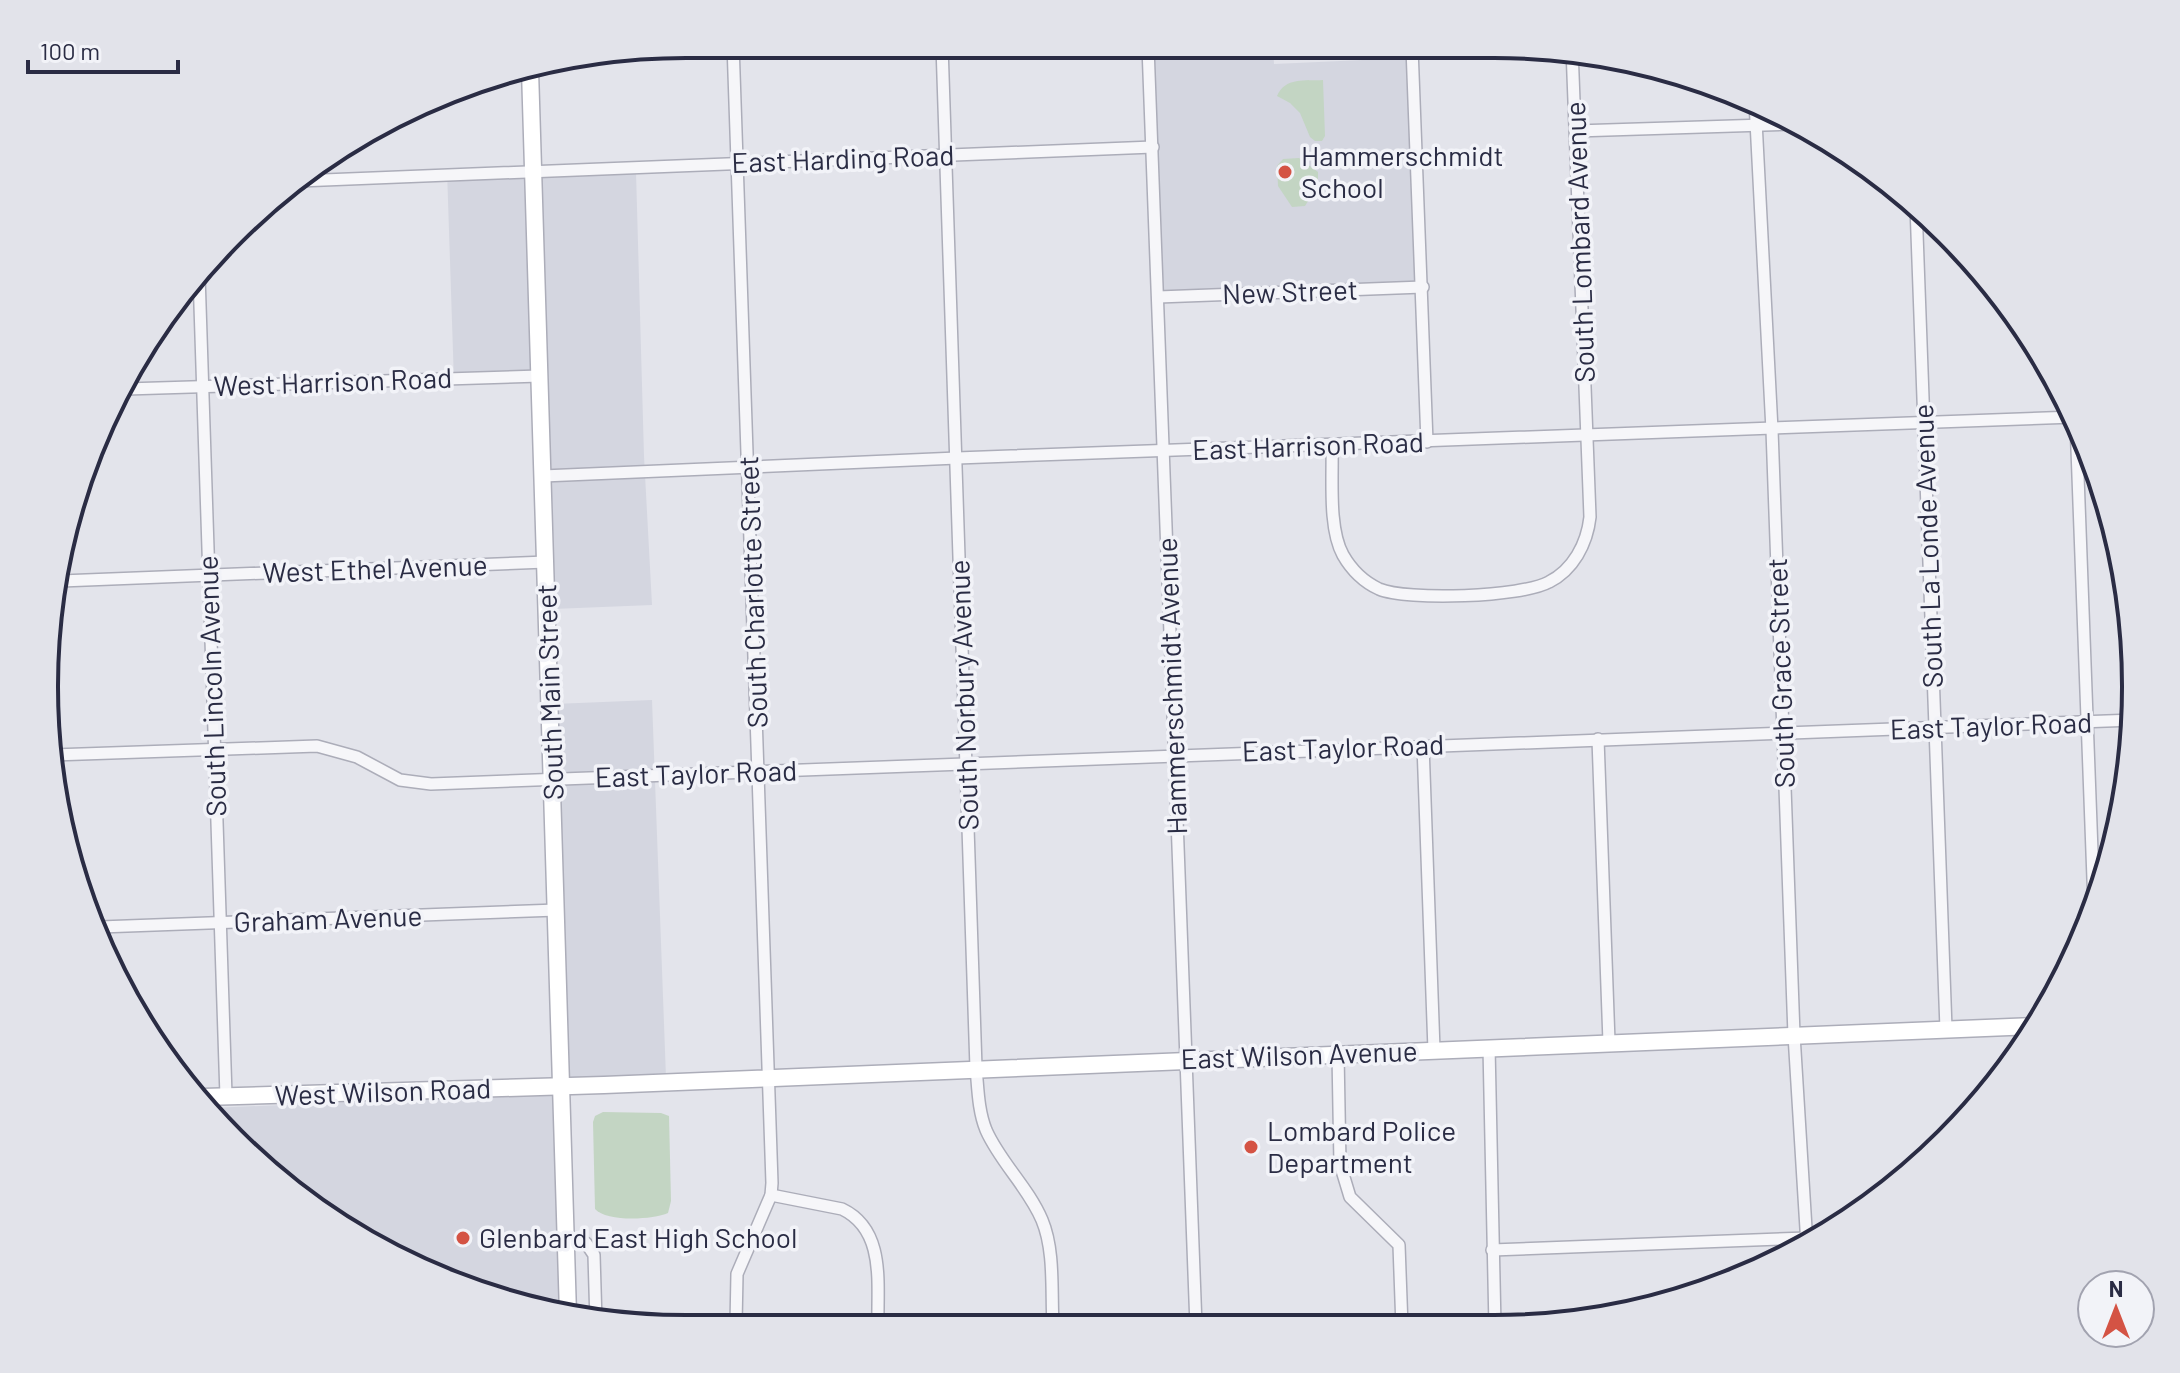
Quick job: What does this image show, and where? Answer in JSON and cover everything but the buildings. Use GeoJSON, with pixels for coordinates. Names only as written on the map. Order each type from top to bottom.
{"type":"FeatureCollection","features":[{"type":"Feature","properties":{"kind":"street","name":"South Charlotte Street"},"geometry":{"type":"LineString","coordinates":[[733,58],[771,1195],[737,1274],[736,1315]]}},
{"type":"Feature","properties":{"kind":"street","name":"South Norbury Avenue"},"geometry":{"type":"LineString","coordinates":[[942,58],[976,1068],[985,1128],[1035,1205],[1045,1229],[1053,1315]]}},
{"type":"Feature","properties":{"kind":"street","name":"Hammerschmidt Avenue"},"geometry":{"type":"LineString","coordinates":[[1149,58],[1196,1315]]}},
{"type":"Feature","properties":{"kind":"street"},"geometry":{"type":"LineString","coordinates":[[1412,58],[1427,442]]}},
{"type":"Feature","properties":{"kind":"street","name":"South Lombard Avenue"},"geometry":{"type":"LineString","coordinates":[[1332,446],[1336,535],[1343,555],[1359,575],[1378,588],[1410,596],[1517,592],[1551,581],[1567,569],[1582,548],[1590,517],[1573,63]]}},
{"type":"Feature","properties":{"kind":"street","name":"South Main Street"},"geometry":{"type":"LineString","coordinates":[[530,78],[568,1304]]}},
{"type":"Feature","properties":{"kind":"street","name":"South Grace Street"},"geometry":{"type":"LineString","coordinates":[[1756,116],[1772,430],[1794,1035],[1806,1232]]}},
{"type":"Feature","properties":{"kind":"street"},"geometry":{"type":"LineString","coordinates":[[1576,131],[1774,125]]}},
{"type":"Feature","properties":{"kind":"street","name":"East Harding Road"},"geometry":{"type":"LineString","coordinates":[[315,180],[1153,147]]}},
{"type":"Feature","properties":{"kind":"street","name":"South La Londe Avenue"},"geometry":{"type":"LineString","coordinates":[[1917,222],[1946,1029]]}},
{"type":"Feature","properties":{"kind":"street","name":"New Street"},"geometry":{"type":"LineString","coordinates":[[1158,297],[1423,287]]}},
{"type":"Feature","properties":{"kind":"street","name":"South Lincoln Avenue"},"geometry":{"type":"LineString","coordinates":[[199,290],[226,1096]]}},
{"type":"Feature","properties":{"kind":"street","name":"West Harrison Road"},"geometry":{"type":"LineString","coordinates":[[133,389],[540,376]]}},
{"type":"Feature","properties":{"kind":"street","name":"East Harrison Road"},"geometry":{"type":"LineString","coordinates":[[543,476],[957,458],[2062,420]]}},
{"type":"Feature","properties":{"kind":"street"},"geometry":{"type":"LineString","coordinates":[[2076,452],[2093,876]]}},
{"type":"Feature","properties":{"kind":"street","name":"West Ethel Avenue"},"geometry":{"type":"LineString","coordinates":[[67,581],[546,562]]}},
{"type":"Feature","properties":{"kind":"street","name":"East Taylor Road"},"geometry":{"type":"LineString","coordinates":[[62,755],[317,746],[357,757],[388,775],[421,784],[2121,721]]}},
{"type":"Feature","properties":{"kind":"street"},"geometry":{"type":"LineString","coordinates":[[1598,739],[1609,1042]]}},
{"type":"Feature","properties":{"kind":"street"},"geometry":{"type":"LineString","coordinates":[[1423,745],[1434,1050]]}},
{"type":"Feature","properties":{"kind":"street","name":"Graham Avenue"},"geometry":{"type":"LineString","coordinates":[[106,927],[557,910]]}},
{"type":"Feature","properties":{"kind":"street","name":"East Wilson Avenue"},"geometry":{"type":"LineString","coordinates":[[563,1086],[2022,1026]]}},
{"type":"Feature","properties":{"kind":"street"},"geometry":{"type":"LineString","coordinates":[[1489,1047],[1495,1315]]}},
{"type":"Feature","properties":{"kind":"street"},"geometry":{"type":"LineString","coordinates":[[1338,1054],[1343,1181],[1350,1197],[1399,1245],[1402,1315]]}},
{"type":"Feature","properties":{"kind":"street","name":"West Wilson Road"},"geometry":{"type":"LineString","coordinates":[[210,1097],[563,1086]]}},
{"type":"Feature","properties":{"kind":"street"},"geometry":{"type":"LineString","coordinates":[[771,1195],[842,1209],[866,1227],[875,1251],[878,1315]]}},
{"type":"Feature","properties":{"kind":"street"},"geometry":{"type":"LineString","coordinates":[[566,1241],[586,1243],[594,1255],[596,1309]]}},
{"type":"Feature","properties":{"kind":"street"},"geometry":{"type":"LineString","coordinates":[[1492,1250],[1787,1242]]}},
{"type":"Feature","properties":{"kind":"shaded area","name":"Hammerschmidt School"},"geometry":{"type":"Polygon","coordinates":[[[1154,58],[1274,58],[1274,64],[1407,58],[1417,281],[1162,292],[1154,58]]]}},
{"type":"Feature","properties":{"kind":"shaded area"},"geometry":{"type":"Polygon","coordinates":[[[528,167],[534,379],[454,382],[447,170],[528,167]]]}},
{"type":"Feature","properties":{"kind":"shaded area"},"geometry":{"type":"Polygon","coordinates":[[[636,172],[644,456],[652,605],[553,609],[537,176],[636,172]]]}},
{"type":"Feature","properties":{"kind":"shaded area"},"geometry":{"type":"Polygon","coordinates":[[[652,700],[666,1078],[565,1082],[554,704],[652,700]]]}},
{"type":"Feature","properties":{"kind":"shaded area","name":"Glenbard East High School"},"geometry":{"type":"Polygon","coordinates":[[[554,1093],[561,1302],[484,1282],[372,1231],[337,1209],[272,1159],[220,1108],[554,1093]]]}},
{"type":"Feature","properties":{"kind":"green space"},"geometry":{"type":"Polygon","coordinates":[[[1323,80],[1325,136],[1322,141],[1315,141],[1310,137],[1300,113],[1277,96],[1290,83],[1323,80]]]}},
{"type":"Feature","properties":{"kind":"green space"},"geometry":{"type":"Polygon","coordinates":[[[1299,158],[1318,172],[1318,185],[1305,206],[1292,207],[1278,186],[1277,166],[1283,159],[1299,158]]]}},
{"type":"Feature","properties":{"kind":"green space"},"geometry":{"type":"Polygon","coordinates":[[[603,1112],[661,1113],[669,1116],[671,1201],[668,1213],[630,1218],[609,1216],[595,1209],[593,1122],[595,1116],[603,1112]]]}},
{"type":"Feature","properties":{"kind":"place","name":"Hammerschmidt School"},"geometry":{"type":"Point","coordinates":[1285,172]}},
{"type":"Feature","properties":{"kind":"place","name":"Lombard Police Department"},"geometry":{"type":"Point","coordinates":[1251,1147]}},
{"type":"Feature","properties":{"kind":"place","name":"Glenbard East High School"},"geometry":{"type":"Point","coordinates":[463,1238]}}]}
